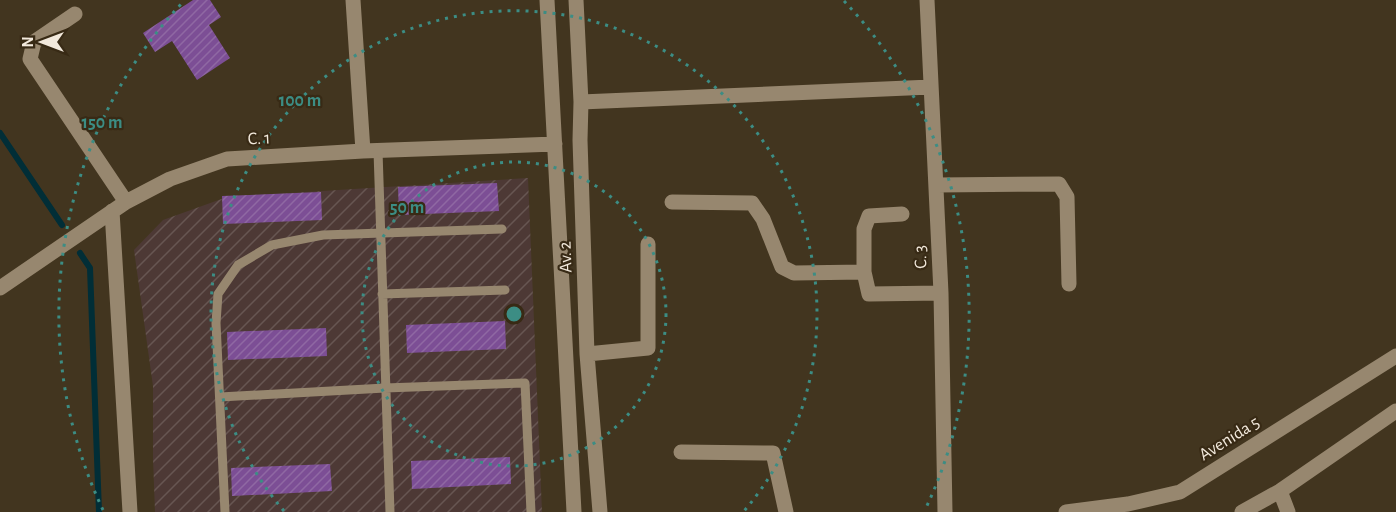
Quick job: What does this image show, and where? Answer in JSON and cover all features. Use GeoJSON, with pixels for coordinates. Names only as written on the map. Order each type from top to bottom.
{"type":"FeatureCollection","features":[{"type":"Feature","properties":{"kind":"street"},"geometry":{"type":"LineString","coordinates":[[354,0],[370,151]]}},
{"type":"Feature","properties":{"kind":"street","name":"Av. 2"},"geometry":{"type":"LineString","coordinates":[[547,0],[574,512]]}},
{"type":"Feature","properties":{"kind":"street","name":"Av. 2"},"geometry":{"type":"LineString","coordinates":[[576,0],[588,354],[600,512]]}},
{"type":"Feature","properties":{"kind":"street","name":"C. 3"},"geometry":{"type":"LineString","coordinates":[[927,0],[941,293],[945,512]]}},
{"type":"Feature","properties":{"kind":"street"},"geometry":{"type":"LineString","coordinates":[[75,14],[34,42],[30,59],[126,202]]}},
{"type":"Feature","properties":{"kind":"street"},"geometry":{"type":"LineString","coordinates":[[581,102],[931,87]]}},
{"type":"Feature","properties":{"kind":"street","name":"C. 1"},"geometry":{"type":"LineString","coordinates":[[0,288],[126,202],[170,179],[227,159],[555,144]]}},
{"type":"Feature","properties":{"kind":"street"},"geometry":{"type":"LineString","coordinates":[[936,185],[1059,184],[1067,197],[1069,284]]}},
{"type":"Feature","properties":{"kind":"street"},"geometry":{"type":"LineString","coordinates":[[672,202],[752,203],[763,219],[783,267],[794,273],[864,272]]}},
{"type":"Feature","properties":{"kind":"street"},"geometry":{"type":"LineString","coordinates":[[112,211],[130,512]]}},
{"type":"Feature","properties":{"kind":"street"},"geometry":{"type":"LineString","coordinates":[[902,214],[869,216],[864,229],[864,272],[869,294],[941,293]]}},
{"type":"Feature","properties":{"kind":"street"},"geometry":{"type":"LineString","coordinates":[[588,354],[648,348],[648,244]]}},
{"type":"Feature","properties":{"kind":"street","name":"Avenida 5"},"geometry":{"type":"LineString","coordinates":[[1066,512],[1128,504],[1180,492],[1396,356]]}},
{"type":"Feature","properties":{"kind":"street"},"geometry":{"type":"LineString","coordinates":[[1242,512],[1280,491],[1396,411]]}},
{"type":"Feature","properties":{"kind":"street"},"geometry":{"type":"LineString","coordinates":[[681,452],[773,453],[786,512]]}},
{"type":"Feature","properties":{"kind":"street"},"geometry":{"type":"LineString","coordinates":[[1280,491],[1288,512]]}},
{"type":"Feature","properties":{"kind":"lane"},"geometry":{"type":"LineString","coordinates":[[370,151],[380,233],[390,512]]}},
{"type":"Feature","properties":{"kind":"lane"},"geometry":{"type":"LineString","coordinates":[[225,512],[216,323],[218,294],[238,265],[272,244],[323,235],[502,229]]}},
{"type":"Feature","properties":{"kind":"lane"},"geometry":{"type":"LineString","coordinates":[[382,294],[505,290]]}},
{"type":"Feature","properties":{"kind":"lane"},"geometry":{"type":"LineString","coordinates":[[220,398],[385,388],[525,383],[531,512]]}},
{"type":"Feature","properties":{"kind":"shaded area"},"geometry":{"type":"Polygon","coordinates":[[[528,178],[542,512],[155,512],[153,386],[134,250],[163,220],[227,197],[528,178]]]}},
{"type":"Feature","properties":{"kind":"building"},"geometry":{"type":"Polygon","coordinates":[[[193,0],[210,0],[221,17],[209,25],[230,58],[197,80],[172,41],[155,52],[143,33],[193,0]]]}},
{"type":"Feature","properties":{"kind":"building"},"geometry":{"type":"Polygon","coordinates":[[[497,183],[499,211],[399,215],[398,187],[497,183]]]}},
{"type":"Feature","properties":{"kind":"building"},"geometry":{"type":"Polygon","coordinates":[[[321,192],[322,220],[223,224],[222,196],[321,192]]]}},
{"type":"Feature","properties":{"kind":"building"},"geometry":{"type":"Polygon","coordinates":[[[505,321],[506,349],[407,353],[406,325],[505,321]]]}},
{"type":"Feature","properties":{"kind":"building"},"geometry":{"type":"Polygon","coordinates":[[[326,328],[327,356],[228,360],[227,332],[326,328]]]}},
{"type":"Feature","properties":{"kind":"building"},"geometry":{"type":"Polygon","coordinates":[[[510,457],[511,484],[412,489],[411,461],[510,457]]]}},
{"type":"Feature","properties":{"kind":"building"},"geometry":{"type":"Polygon","coordinates":[[[330,464],[332,491],[232,496],[231,468],[330,464]]]}},
{"type":"Feature","properties":{"kind":"waterway"},"geometry":{"type":"LineString","coordinates":[[0,133],[62,225]]}},
{"type":"Feature","properties":{"kind":"waterway"},"geometry":{"type":"LineString","coordinates":[[80,253],[90,268],[99,512]]}}]}
